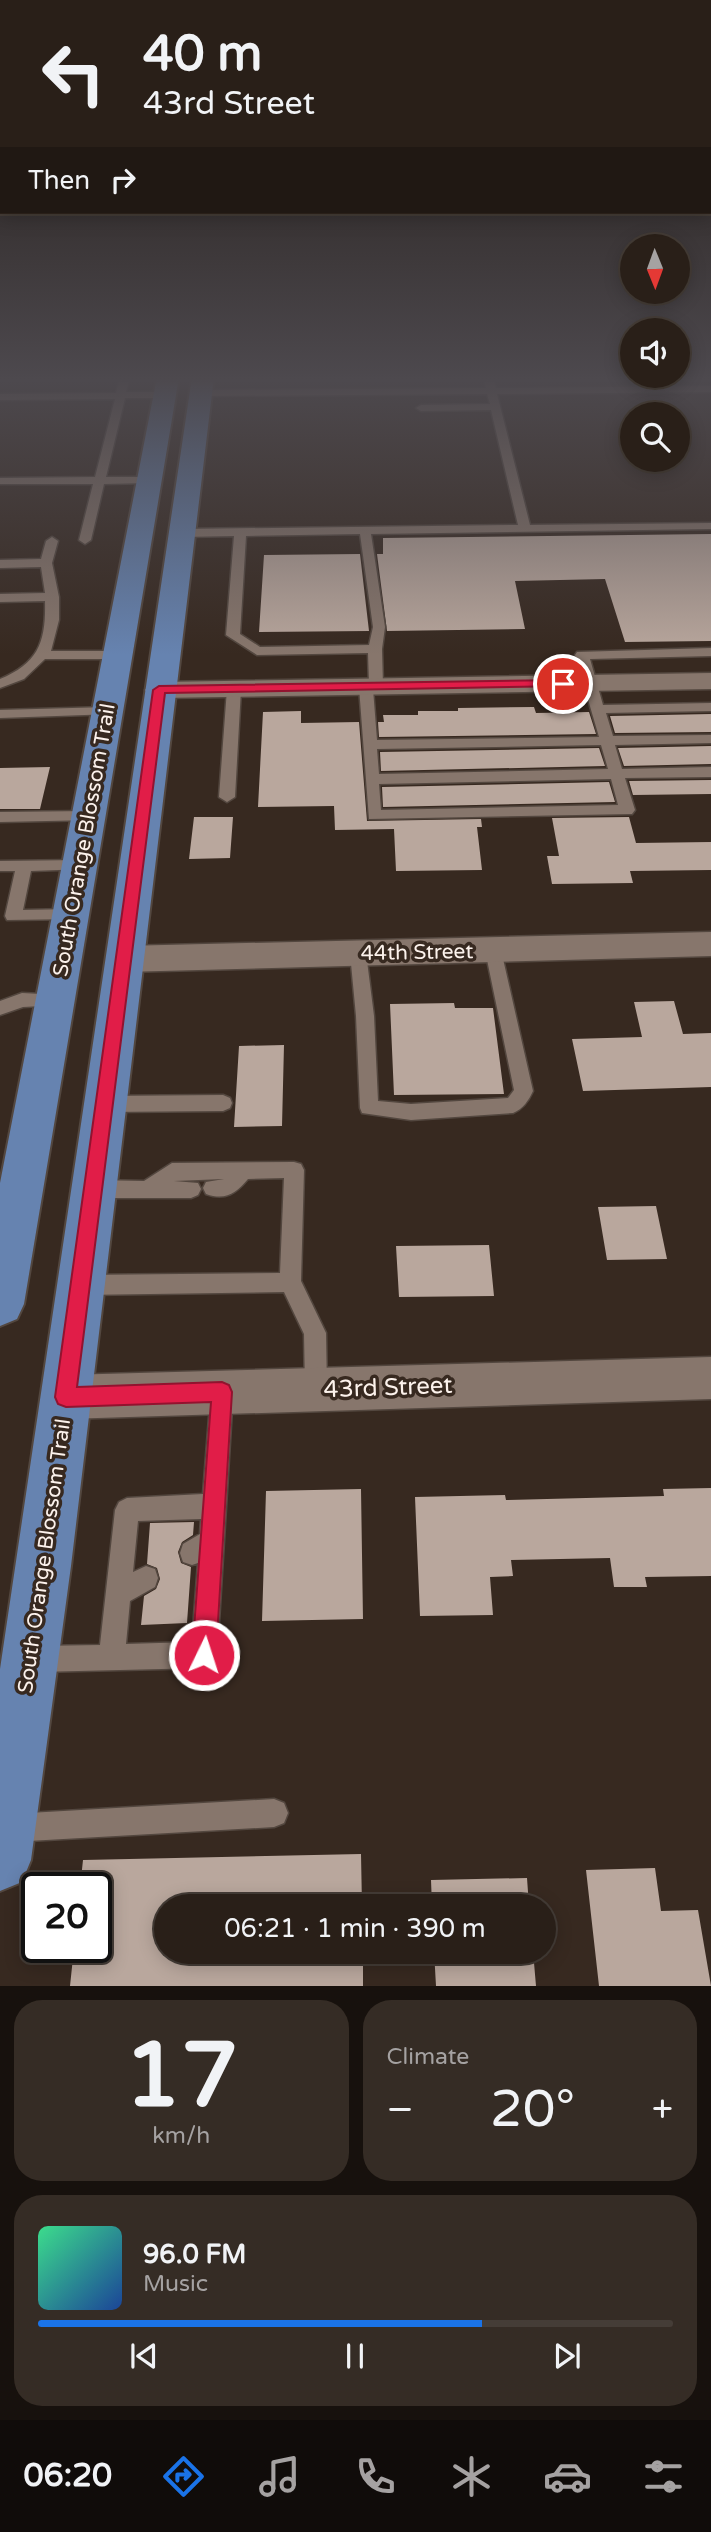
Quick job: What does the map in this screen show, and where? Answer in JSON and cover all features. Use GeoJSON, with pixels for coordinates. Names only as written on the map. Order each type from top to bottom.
{"type":"FeatureCollection","features":[{"type":"Feature","properties":{"kind":"main road","name":"South Orange Blossom Trail"},"geometry":{"type":"LineString","coordinates":[[1,1287],[39,1000],[71,915],[151,470]]}},
{"type":"Feature","properties":{"kind":"main road","name":"South Orange Blossom Trail"},"geometry":{"type":"LineString","coordinates":[[2,1844],[66,1397],[191,470]]}},
{"type":"Feature","properties":{"kind":"main road"},"geometry":{"type":"LineString","coordinates":[[125,612],[141,668],[159,690]]}},
{"type":"Feature","properties":{"kind":"main road"},"geometry":{"type":"LineString","coordinates":[[108,711],[130,720],[142,735],[149,766]]}},
{"type":"Feature","properties":{"kind":"street"},"geometry":{"type":"LineString","coordinates":[[159,690],[711,681]]}},
{"type":"Feature","properties":{"kind":"street","name":"44th Street"},"geometry":{"type":"LineString","coordinates":[[123,959],[711,944]]}},
{"type":"Feature","properties":{"kind":"street","name":"43rd Street"},"geometry":{"type":"LineString","coordinates":[[66,1397],[711,1378]]}},
{"type":"Feature","properties":{"kind":"lane"},"geometry":{"type":"LineString","coordinates":[[85,541],[102,470]]}},
{"type":"Feature","properties":{"kind":"lane"},"geometry":{"type":"LineString","coordinates":[[511,470],[525,529]]}},
{"type":"Feature","properties":{"kind":"lane"},"geometry":{"type":"LineString","coordinates":[[0,481],[149,480]]}},
{"type":"Feature","properties":{"kind":"lane"},"geometry":{"type":"LineString","coordinates":[[182,533],[711,526]]}},
{"type":"Feature","properties":{"kind":"lane"},"geometry":{"type":"LineString","coordinates":[[365,531],[379,626],[371,686],[369,745],[374,815],[627,810],[582,655],[711,652]]}},
{"type":"Feature","properties":{"kind":"lane"},"geometry":{"type":"LineString","coordinates":[[240,532],[233,635],[257,651],[375,649]]}},
{"type":"Feature","properties":{"kind":"lane"},"geometry":{"type":"LineString","coordinates":[[0,684],[31,670],[45,656],[53,597],[46,563],[52,541]]}},
{"type":"Feature","properties":{"kind":"lane"},"geometry":{"type":"LineString","coordinates":[[0,564],[46,563]]}},
{"type":"Feature","properties":{"kind":"lane"},"geometry":{"type":"LineString","coordinates":[[0,597],[53,597]]}},
{"type":"Feature","properties":{"kind":"lane"},"geometry":{"type":"LineString","coordinates":[[45,656],[118,655]]}},
{"type":"Feature","properties":{"kind":"lane"},"geometry":{"type":"LineString","coordinates":[[227,797],[234,689]]}},
{"type":"Feature","properties":{"kind":"lane"},"geometry":{"type":"LineString","coordinates":[[597,709],[711,707]]}},
{"type":"Feature","properties":{"kind":"lane"},"geometry":{"type":"LineString","coordinates":[[0,714],[108,711]]}},
{"type":"Feature","properties":{"kind":"lane"},"geometry":{"type":"LineString","coordinates":[[369,745],[711,739]]}},
{"type":"Feature","properties":{"kind":"lane"},"geometry":{"type":"LineString","coordinates":[[372,779],[711,772]]}},
{"type":"Feature","properties":{"kind":"lane"},"geometry":{"type":"LineString","coordinates":[[0,817],[89,816]]}},
{"type":"Feature","properties":{"kind":"lane"},"geometry":{"type":"LineString","coordinates":[[24,865],[13,916],[71,915]]}},
{"type":"Feature","properties":{"kind":"lane"},"geometry":{"type":"LineString","coordinates":[[0,866],[80,865]]}},
{"type":"Feature","properties":{"kind":"lane"},"geometry":{"type":"LineString","coordinates":[[358,953],[365,1016],[369,1108],[411,1112],[513,1105],[524,1091],[493,950]]}},
{"type":"Feature","properties":{"kind":"lane"},"geometry":{"type":"LineString","coordinates":[[0,991],[39,1000]]}},
{"type":"Feature","properties":{"kind":"lane"},"geometry":{"type":"LineString","coordinates":[[0,1008],[39,1000]]}},
{"type":"Feature","properties":{"kind":"lane"},"geometry":{"type":"LineString","coordinates":[[104,1104],[223,1102]]}},
{"type":"Feature","properties":{"kind":"lane"},"geometry":{"type":"LineString","coordinates":[[148,1190],[172,1171],[293,1170],[290,1282],[315,1333],[316,1389]]}},
{"type":"Feature","properties":{"kind":"lane"},"geometry":{"type":"LineString","coordinates":[[213,1188],[228,1188],[243,1171]]}},
{"type":"Feature","properties":{"kind":"lane"},"geometry":{"type":"LineString","coordinates":[[93,1189],[191,1189]]}},
{"type":"Feature","properties":{"kind":"lane"},"geometry":{"type":"LineString","coordinates":[[81,1285],[290,1282]]}},
{"type":"Feature","properties":{"kind":"lane"},"geometry":{"type":"LineString","coordinates":[[29,1660],[204,1655],[202,1546],[213,1506],[222,1392]]}},
{"type":"Feature","properties":{"kind":"lane"},"geometry":{"type":"LineString","coordinates":[[112,1657],[127,1510],[213,1506]]}},
{"type":"Feature","properties":{"kind":"lane"},"geometry":{"type":"LineString","coordinates":[[120,1593],[146,1578]]}},
{"type":"Feature","properties":{"kind":"lane"},"geometry":{"type":"LineString","coordinates":[[2,1844],[274,1813]]}},
{"type":"Feature","properties":{"kind":"building"},"geometry":{"type":"Polygon","coordinates":[[[711,534],[711,641],[625,642],[605,579],[515,581],[525,629],[387,631],[377,554],[383,554],[383,538],[711,534]]]}},
{"type":"Feature","properties":{"kind":"building"},"geometry":{"type":"Polygon","coordinates":[[[360,554],[369,631],[259,632],[264,555],[360,554]]]}},
{"type":"Feature","properties":{"kind":"building"},"geometry":{"type":"Polygon","coordinates":[[[534,707],[536,713],[589,712],[596,734],[379,737],[378,722],[384,722],[383,715],[418,715],[418,711],[458,711],[458,708],[534,707]]]}},
{"type":"Feature","properties":{"kind":"building"},"geometry":{"type":"Polygon","coordinates":[[[301,711],[301,723],[359,722],[367,821],[481,819],[482,827],[477,827],[482,870],[396,871],[394,829],[335,830],[334,806],[258,807],[263,712],[301,711]]]}},
{"type":"Feature","properties":{"kind":"building"},"geometry":{"type":"Polygon","coordinates":[[[711,714],[711,732],[615,733],[610,716],[711,714]]]}},
{"type":"Feature","properties":{"kind":"building"},"geometry":{"type":"Polygon","coordinates":[[[711,746],[711,764],[624,766],[618,748],[711,746]]]}},
{"type":"Feature","properties":{"kind":"building"},"geometry":{"type":"Polygon","coordinates":[[[599,748],[605,766],[381,771],[380,752],[599,748]]]}},
{"type":"Feature","properties":{"kind":"building"},"geometry":{"type":"Polygon","coordinates":[[[50,767],[40,809],[0,809],[0,768],[50,767]]]}},
{"type":"Feature","properties":{"kind":"building"},"geometry":{"type":"Polygon","coordinates":[[[711,780],[711,794],[633,795],[629,781],[711,780]]]}},
{"type":"Feature","properties":{"kind":"building"},"geometry":{"type":"Polygon","coordinates":[[[609,782],[615,802],[383,807],[382,787],[609,782]]]}},
{"type":"Feature","properties":{"kind":"building"},"geometry":{"type":"Polygon","coordinates":[[[194,817],[233,817],[230,858],[189,859],[194,817]]]}},
{"type":"Feature","properties":{"kind":"building"},"geometry":{"type":"Polygon","coordinates":[[[629,817],[636,843],[711,842],[711,870],[630,871],[633,883],[552,884],[547,856],[559,856],[552,818],[629,817]]]}},
{"type":"Feature","properties":{"kind":"building"},"geometry":{"type":"Polygon","coordinates":[[[674,1001],[683,1034],[711,1033],[711,1087],[583,1091],[572,1039],[642,1037],[634,1002],[674,1001]]]}},
{"type":"Feature","properties":{"kind":"building"},"geometry":{"type":"Polygon","coordinates":[[[454,1003],[455,1008],[493,1008],[504,1094],[394,1095],[390,1004],[454,1003]]]}},
{"type":"Feature","properties":{"kind":"building"},"geometry":{"type":"Polygon","coordinates":[[[284,1045],[282,1126],[234,1127],[239,1046],[284,1045]]]}},
{"type":"Feature","properties":{"kind":"building"},"geometry":{"type":"Polygon","coordinates":[[[656,1206],[667,1259],[607,1260],[598,1207],[656,1206]]]}},
{"type":"Feature","properties":{"kind":"building"},"geometry":{"type":"Polygon","coordinates":[[[489,1245],[494,1296],[399,1297],[396,1246],[489,1245]]]}},
{"type":"Feature","properties":{"kind":"building"},"geometry":{"type":"Polygon","coordinates":[[[711,1488],[711,1576],[645,1577],[647,1587],[614,1587],[610,1558],[511,1560],[513,1576],[490,1577],[493,1615],[420,1616],[415,1497],[505,1495],[506,1500],[664,1496],[663,1489],[711,1488]]]}},
{"type":"Feature","properties":{"kind":"building"},"geometry":{"type":"Polygon","coordinates":[[[361,1489],[363,1619],[262,1621],[266,1491],[361,1489]]]}},
{"type":"Feature","properties":{"kind":"building"},"geometry":{"type":"Polygon","coordinates":[[[194,1522],[193,1535],[182,1542],[178,1552],[181,1563],[191,1567],[187,1623],[141,1625],[144,1596],[156,1589],[160,1579],[157,1568],[147,1564],[150,1523],[194,1522]]]}},
{"type":"Feature","properties":{"kind":"building"},"geometry":{"type":"Polygon","coordinates":[[[361,1854],[362,1894],[154,1894],[154,1964],[363,1964],[363,1986],[70,1986],[72,1963],[112,1963],[112,1872],[82,1872],[83,1860],[361,1854]]]}},
{"type":"Feature","properties":{"kind":"building"},"geometry":{"type":"Polygon","coordinates":[[[655,1868],[661,1911],[698,1910],[711,1986],[599,1986],[586,1870],[655,1868]]]}},
{"type":"Feature","properties":{"kind":"building"},"geometry":{"type":"Polygon","coordinates":[[[527,1878],[528,1894],[432,1894],[431,1880],[527,1878]]]}},
{"type":"Feature","properties":{"kind":"building"},"geometry":{"type":"Polygon","coordinates":[[[435,1964],[534,1964],[536,1986],[436,1986],[435,1964]]]}},
{"type":"Feature","properties":{"kind":"route"},"geometry":{"type":"LineString","coordinates":[[204,1655],[222,1392],[66,1397],[159,690],[563,684]]}}]}
